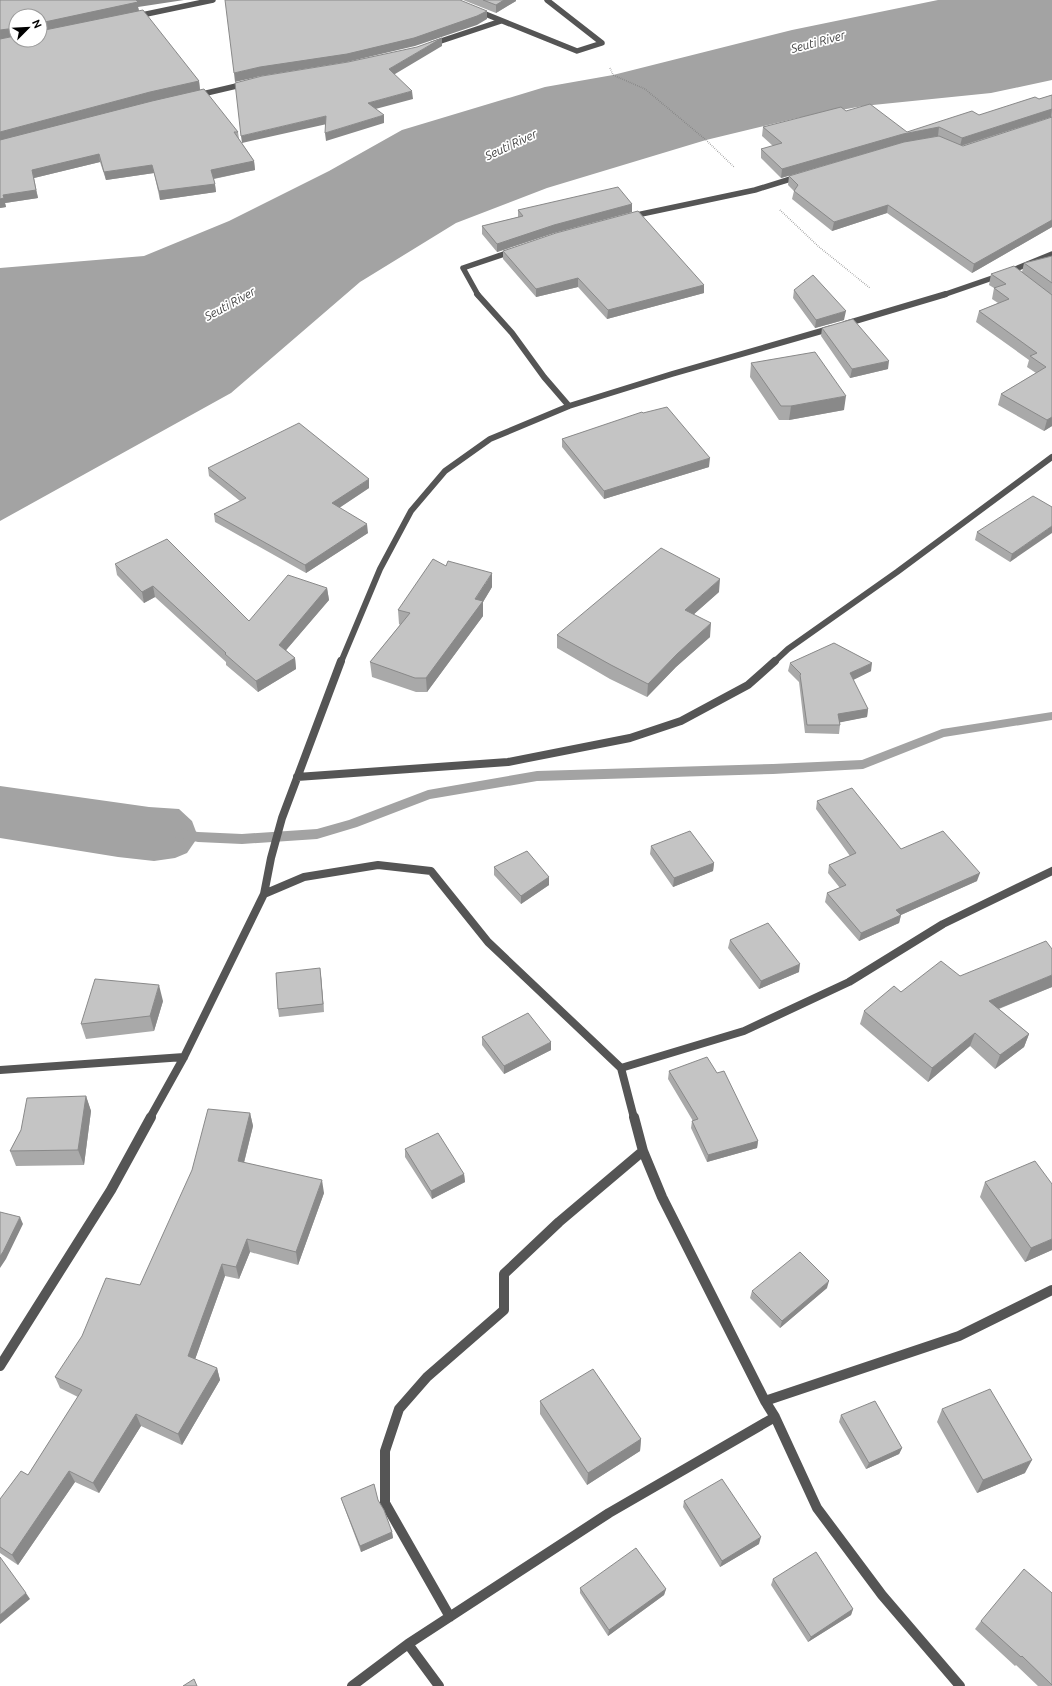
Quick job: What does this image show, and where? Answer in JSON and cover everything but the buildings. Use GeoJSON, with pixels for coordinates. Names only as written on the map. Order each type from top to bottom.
{"type":"FeatureCollection","features":[{"type":"Feature","properties":{"kind":"street"},"geometry":{"type":"LineString","coordinates":[[134,17],[213,0]]}},
{"type":"Feature","properties":{"kind":"street"},"geometry":{"type":"LineString","coordinates":[[473,9],[577,51],[602,43],[547,0]]}},
{"type":"Feature","properties":{"kind":"street"},"geometry":{"type":"LineString","coordinates":[[423,47],[501,21]]}},
{"type":"Feature","properties":{"kind":"street"},"geometry":{"type":"LineString","coordinates":[[188,97],[254,82]]}},
{"type":"Feature","properties":{"kind":"street"},"geometry":{"type":"LineString","coordinates":[[623,218],[758,189],[806,174]]}},
{"type":"Feature","properties":{"kind":"street"},"geometry":{"type":"LineString","coordinates":[[520,249],[463,268],[475,292],[512,334],[544,377],[569,406]]}},
{"type":"Feature","properties":{"kind":"street"},"geometry":{"type":"LineString","coordinates":[[0,1366],[111,1190],[184,1057],[264,894],[271,858],[282,818],[335,675],[380,569],[411,511],[445,471],[490,439],[569,406],[672,374],[943,297],[1012,272],[1052,254]]}},
{"type":"Feature","properties":{"kind":"street"},"geometry":{"type":"LineString","coordinates":[[1012,272],[1018,276]]}},
{"type":"Feature","properties":{"kind":"street"},"geometry":{"type":"LineString","coordinates":[[297,777],[508,762],[630,738],[681,721],[748,685],[788,649],[897,572],[1052,457]]}},
{"type":"Feature","properties":{"kind":"street"},"geometry":{"type":"LineString","coordinates":[[264,894],[304,878],[378,865],[430,870],[488,942],[621,1068],[643,1151],[662,1197],[765,1401],[775,1417],[816,1508],[882,1595],[960,1686]]}},
{"type":"Feature","properties":{"kind":"street"},"geometry":{"type":"LineString","coordinates":[[621,1068],[744,1031],[849,982],[943,924],[1052,871]]}},
{"type":"Feature","properties":{"kind":"street"},"geometry":{"type":"LineString","coordinates":[[0,1070],[184,1057]]}},
{"type":"Feature","properties":{"kind":"street"},"geometry":{"type":"LineString","coordinates":[[450,1617],[385,1503],[385,1451],[399,1409],[427,1377],[504,1310],[504,1274],[559,1222],[643,1151]]}},
{"type":"Feature","properties":{"kind":"street"},"geometry":{"type":"LineString","coordinates":[[765,1401],[960,1336],[1052,1290]]}},
{"type":"Feature","properties":{"kind":"street"},"geometry":{"type":"LineString","coordinates":[[352,1686],[408,1644],[609,1513],[775,1417]]}},
{"type":"Feature","properties":{"kind":"street"},"geometry":{"type":"LineString","coordinates":[[408,1644],[439,1686]]}},
{"type":"Feature","properties":{"kind":"path"},"geometry":{"type":"LineString","coordinates":[[612,75],[645,89],[706,140],[819,247],[897,310]]}},
{"type":"Feature","properties":{"kind":"water","name":"Seuti River"},"geometry":{"type":"Polygon","coordinates":[[[938,0],[1052,0],[1052,80],[991,93],[863,106],[797,118],[706,140],[547,188],[456,223],[360,282],[231,393],[0,521],[0,268],[144,256],[229,221],[329,171],[402,130],[545,87],[613,75],[792,30],[938,0]]]}},
{"type":"Feature","properties":{"kind":"water"},"geometry":{"type":"Polygon","coordinates":[[[0,786],[149,807],[179,809],[192,821],[198,837],[187,853],[175,858],[154,861],[118,857],[0,838],[0,786]]]}},
{"type":"Feature","properties":{"kind":"waterway"},"geometry":{"type":"LineString","coordinates":[[180,834],[198,837],[242,839],[317,834],[352,824],[428,795],[537,776],[773,769],[863,764],[942,733],[1052,716]]}}]}
